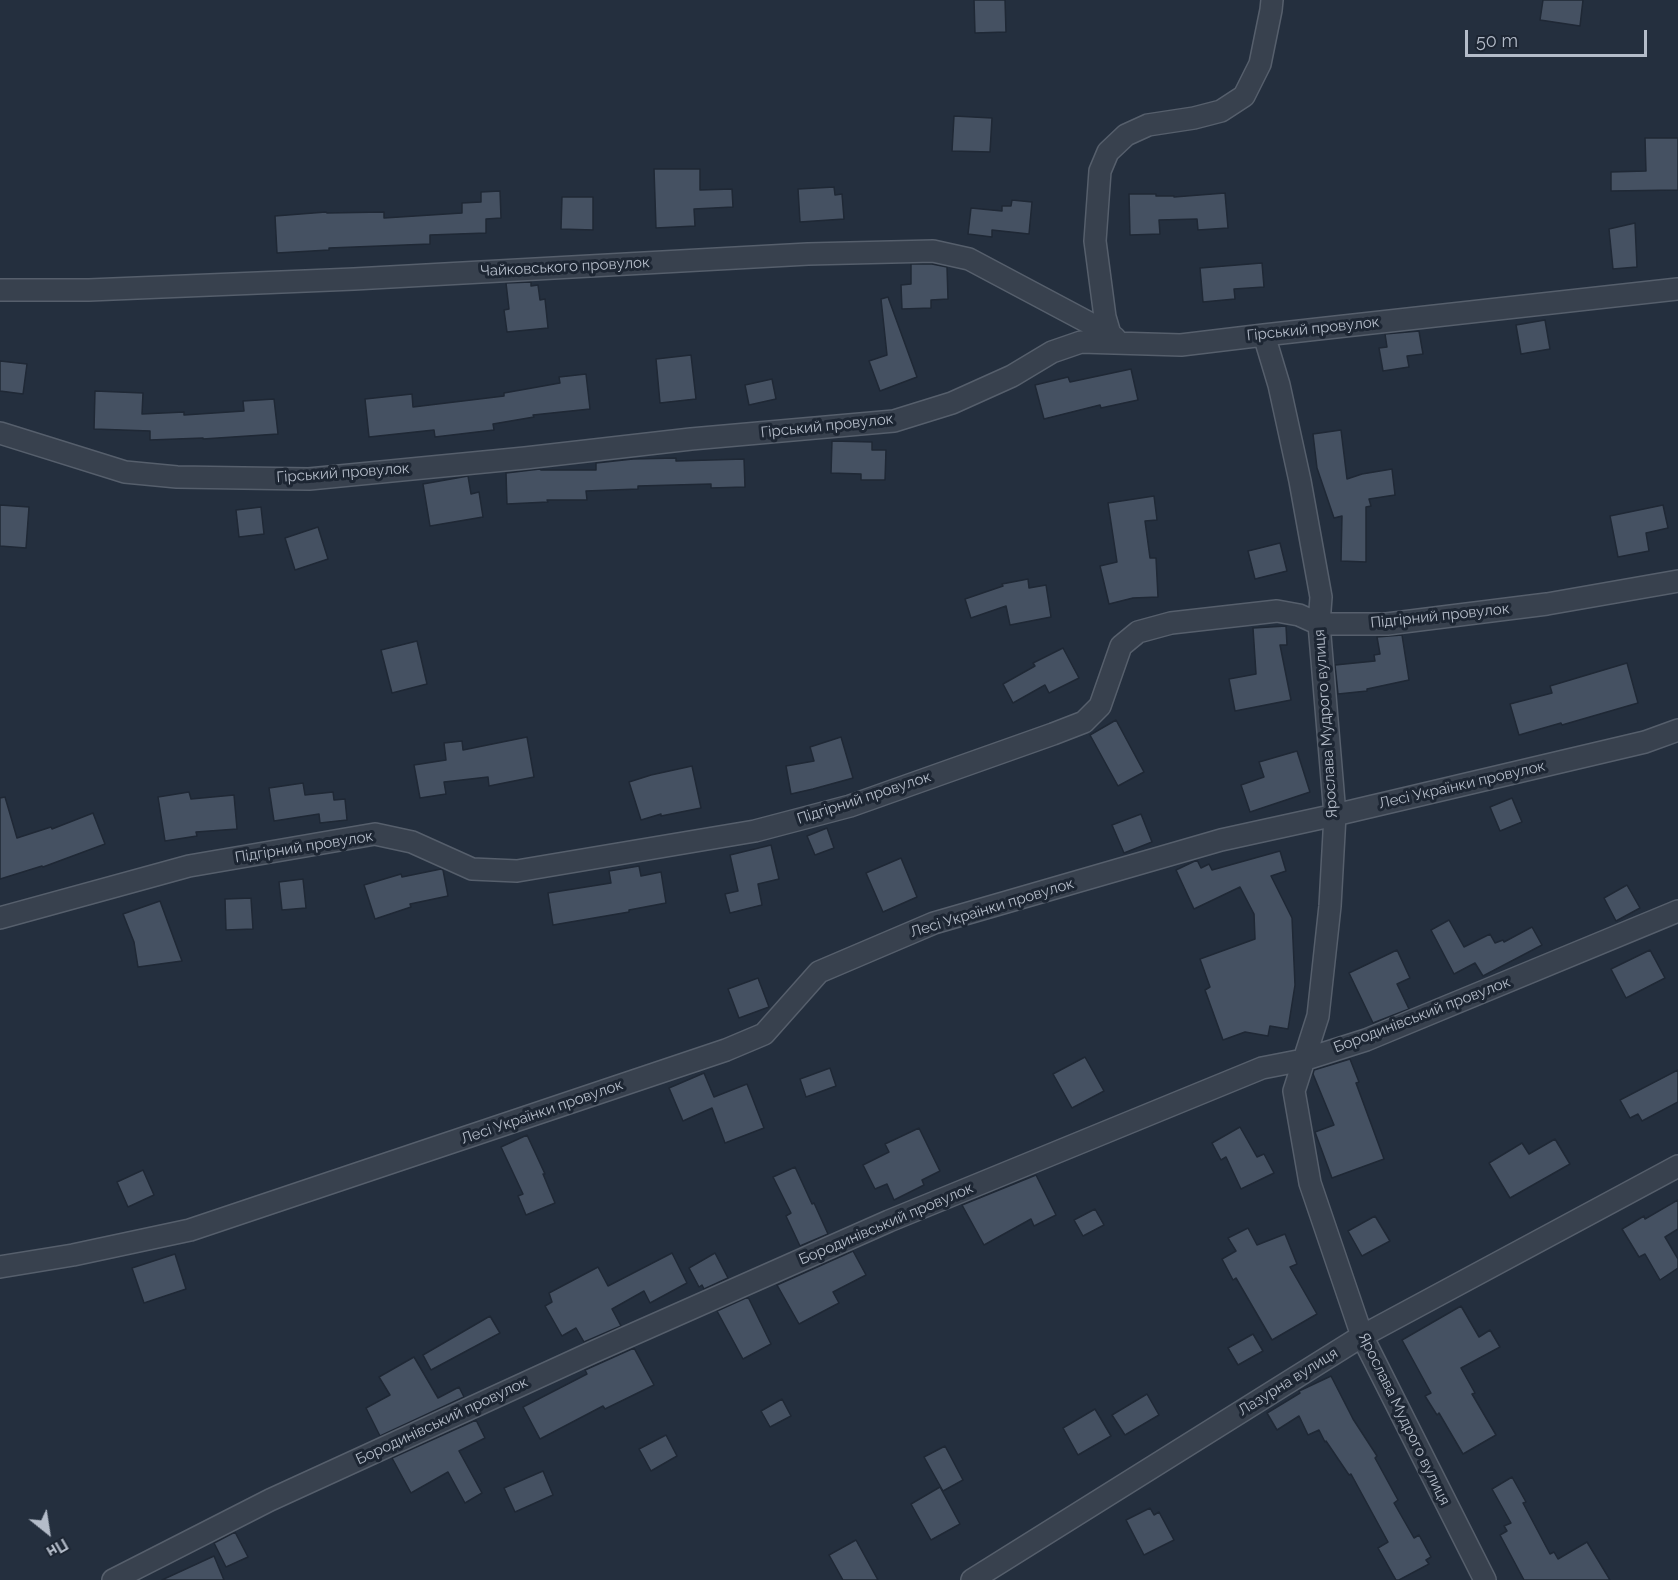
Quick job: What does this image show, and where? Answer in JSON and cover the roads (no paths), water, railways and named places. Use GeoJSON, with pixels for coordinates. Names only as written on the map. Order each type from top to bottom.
{"type":"FeatureCollection","features":[{"type":"Feature","properties":{"kind":"street"},"geometry":{"type":"LineString","coordinates":[[1115,339],[1105,317],[1095,241],[1100,171],[1108,152],[1126,135],[1148,125],[1221,111],[1244,96],[1260,64],[1272,0]]}},
{"type":"Feature","properties":{"kind":"street","name":"Чайковського провулок"},"geometry":{"type":"LineString","coordinates":[[0,290],[89,290],[366,278],[808,254],[933,251],[969,259],[1115,339]]}},
{"type":"Feature","properties":{"kind":"street","name":"Гірський провулок"},"geometry":{"type":"LineString","coordinates":[[0,433],[125,472],[177,477],[309,478],[894,421],[952,403],[1012,375],[1052,352],[1081,342],[1115,339],[1181,345],[1678,289]]}},
{"type":"Feature","properties":{"kind":"street","name":"Ярослава Мудрого вулиця"},"geometry":{"type":"LineString","coordinates":[[1264,335],[1279,385],[1300,481],[1321,597],[1319,624],[1335,815],[1330,906],[1318,1016],[1294,1091],[1310,1183],[1362,1336],[1485,1580]]}},
{"type":"Feature","properties":{"kind":"street","name":"Підгірний провулок"},"geometry":{"type":"LineString","coordinates":[[0,918],[189,866],[375,834],[412,842],[472,869],[517,871],[755,831],[850,806],[1084,722],[1100,706],[1121,646],[1138,632],[1172,623],[1277,611],[1299,615],[1319,624],[1387,624],[1546,604],[1678,582]]}},
{"type":"Feature","properties":{"kind":"street","name":"Лесі Українки провулок"},"geometry":{"type":"LineString","coordinates":[[0,1267],[73,1255],[190,1230],[726,1050],[764,1034],[819,972],[934,923],[1221,840],[1645,742],[1678,730]]}},
{"type":"Feature","properties":{"kind":"street","name":"Бородинівський провулок"},"geometry":{"type":"LineString","coordinates":[[113,1580],[270,1500],[582,1357],[889,1221],[1262,1068],[1303,1060],[1366,1040],[1678,911]]}},
{"type":"Feature","properties":{"kind":"street","name":"Лазурна вулиця"},"geometry":{"type":"LineString","coordinates":[[972,1580],[1362,1336],[1678,1166]]}}]}
